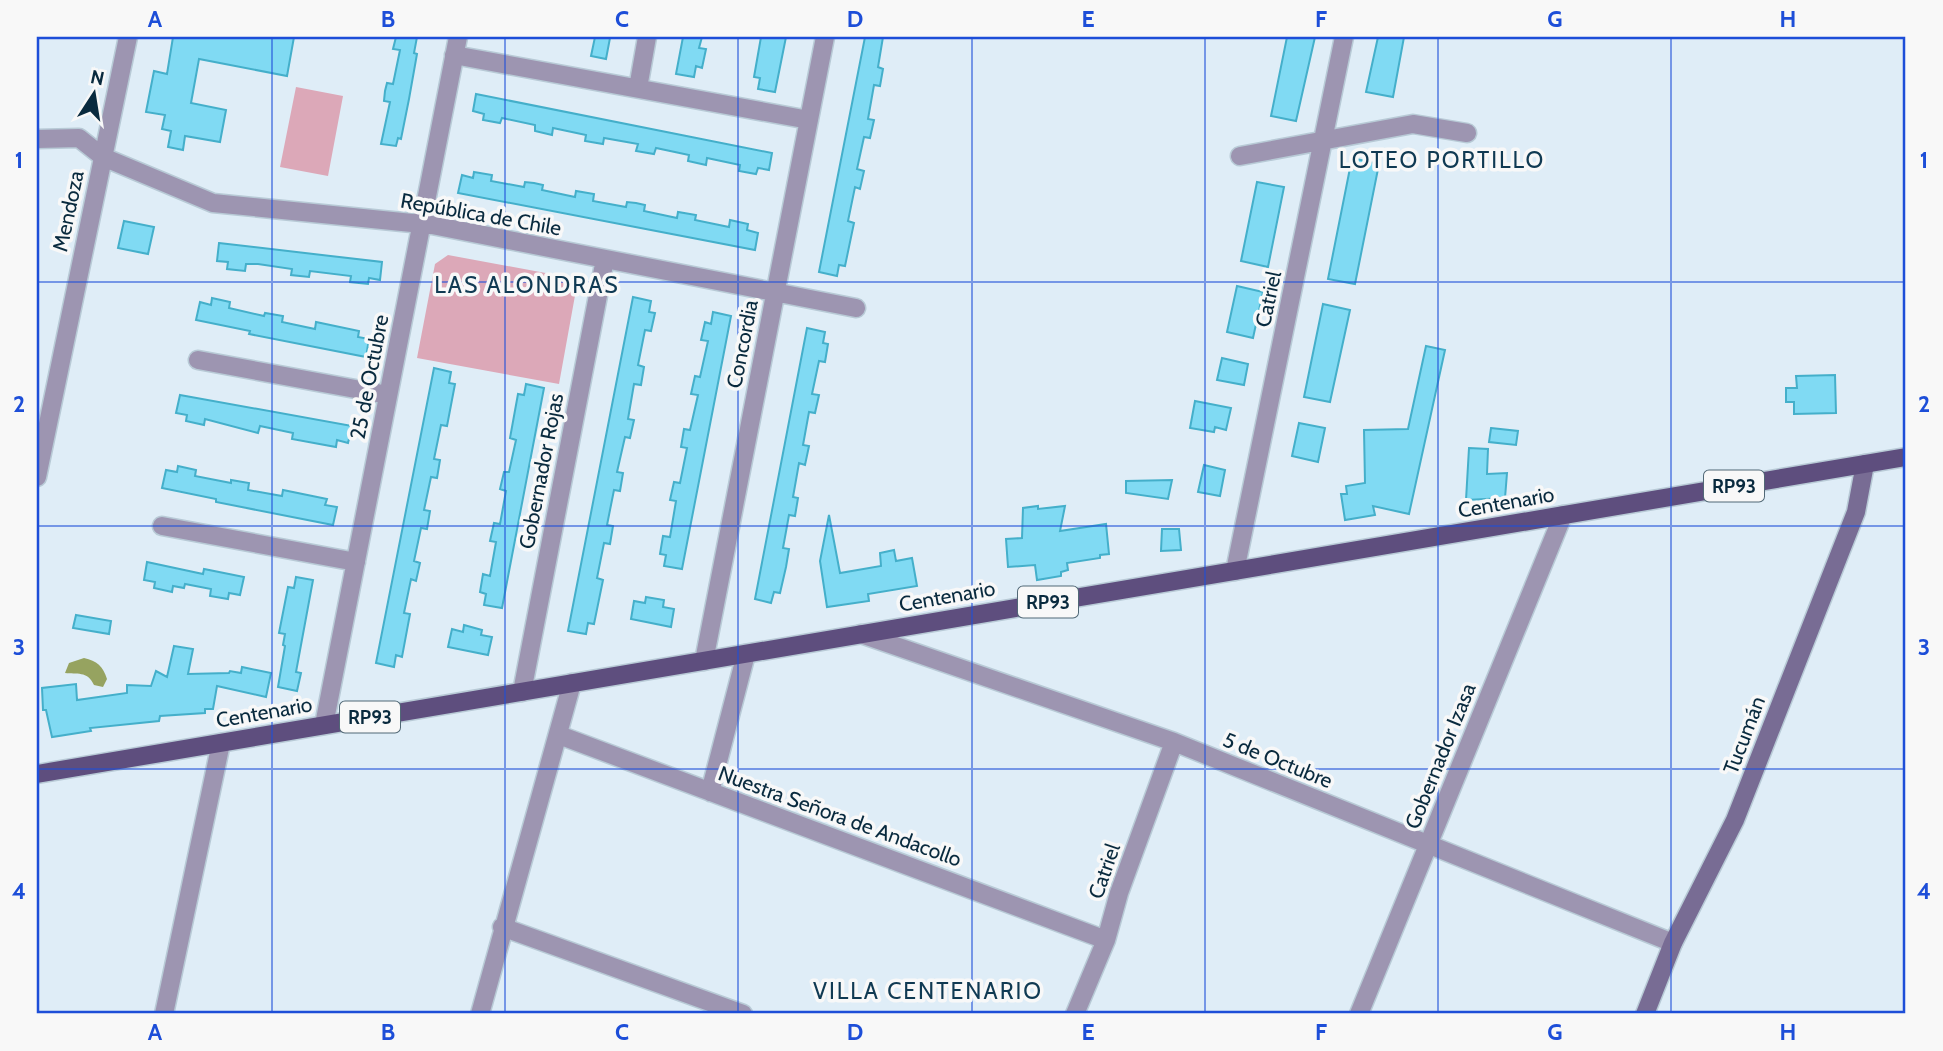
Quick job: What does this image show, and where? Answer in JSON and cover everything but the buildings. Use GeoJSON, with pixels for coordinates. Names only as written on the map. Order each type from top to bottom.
{"type":"FeatureCollection","features":[{"type":"Feature","properties":{"kind":"main road","name":"Centenario"},"geometry":{"type":"LineString","coordinates":[[37,774],[1906,457]]}},
{"type":"Feature","properties":{"kind":"main road","name":"Tucumán"},"geometry":{"type":"LineString","coordinates":[[1645,1014],[1673,943],[1735,820],[1856,512],[1865,464]]}},
{"type":"Feature","properties":{"kind":"street","name":"Mendoza"},"geometry":{"type":"LineString","coordinates":[[37,477],[128,37]]}},
{"type":"Feature","properties":{"kind":"street"},"geometry":{"type":"LineString","coordinates":[[638,88],[648,37]]}},
{"type":"Feature","properties":{"kind":"street","name":"Concordia"},"geometry":{"type":"LineString","coordinates":[[704,661],[825,37]]}},
{"type":"Feature","properties":{"kind":"street","name":"Catriel"},"geometry":{"type":"LineString","coordinates":[[1235,570],[1344,37]]}},
{"type":"Feature","properties":{"kind":"street"},"geometry":{"type":"LineString","coordinates":[[456,46],[638,88],[809,120]]}},
{"type":"Feature","properties":{"kind":"street","name":"25 de Octubre"},"geometry":{"type":"LineString","coordinates":[[324,725],[456,46]]}},
{"type":"Feature","properties":{"kind":"street"},"geometry":{"type":"LineString","coordinates":[[1240,156],[1413,124],[1467,134]]}},
{"type":"Feature","properties":{"kind":"street","name":"República de Chile"},"geometry":{"type":"LineString","coordinates":[[37,138],[79,138],[103,157],[213,202],[421,224],[856,308]]}},
{"type":"Feature","properties":{"kind":"street","name":"Gobernador Rojas"},"geometry":{"type":"LineString","coordinates":[[522,692],[605,259]]}},
{"type":"Feature","properties":{"kind":"street"},"geometry":{"type":"LineString","coordinates":[[198,360],[388,395]]}},
{"type":"Feature","properties":{"kind":"street","name":"Gobernador Izasa"},"geometry":{"type":"LineString","coordinates":[[1359,1014],[1563,515]]}},
{"type":"Feature","properties":{"kind":"street"},"geometry":{"type":"LineString","coordinates":[[162,526],[356,562]]}},
{"type":"Feature","properties":{"kind":"street","name":"5 de Octubre"},"geometry":{"type":"LineString","coordinates":[[861,634],[1174,742],[1673,943]]}},
{"type":"Feature","properties":{"kind":"street"},"geometry":{"type":"LineString","coordinates":[[710,792],[746,654]]}},
{"type":"Feature","properties":{"kind":"street"},"geometry":{"type":"LineString","coordinates":[[480,1014],[502,927],[572,683]]}},
{"type":"Feature","properties":{"kind":"street","name":"Nuestra Señora de Andacollo"},"geometry":{"type":"LineString","coordinates":[[559,735],[1106,940]]}},
{"type":"Feature","properties":{"kind":"street","name":"Catriel"},"geometry":{"type":"LineString","coordinates":[[1076,1014],[1106,940],[1119,893],[1174,742]]}},
{"type":"Feature","properties":{"kind":"street"},"geometry":{"type":"LineString","coordinates":[[164,1014],[221,743]]}},
{"type":"Feature","properties":{"kind":"street"},"geometry":{"type":"LineString","coordinates":[[502,927],[743,1014]]}},
{"type":"Feature","properties":{"kind":"shaded area"},"geometry":{"type":"Polygon","coordinates":[[[296,87],[343,96],[328,176],[280,167],[296,87]]]}},
{"type":"Feature","properties":{"kind":"shaded area"},"geometry":{"type":"Polygon","coordinates":[[[448,255],[567,277],[576,290],[559,384],[417,358],[435,264],[448,255]]]}},
{"type":"Feature","properties":{"kind":"shaded area"},"geometry":{"type":"Polygon","coordinates":[[[84,658],[96,663],[104,671],[107,679],[103,687],[94,685],[85,675],[65,673],[69,663],[84,658]]]}},
{"type":"Feature","properties":{"kind":"district","name":"LOTEO PORTILLO"},"geometry":{"type":"Point","coordinates":[1442,160]}},
{"type":"Feature","properties":{"kind":"district","name":"LAS ALONDRAS"},"geometry":{"type":"Point","coordinates":[527,285]}},
{"type":"Feature","properties":{"kind":"district","name":"VILLA CENTENARIO"},"geometry":{"type":"Point","coordinates":[928,991]}}]}
